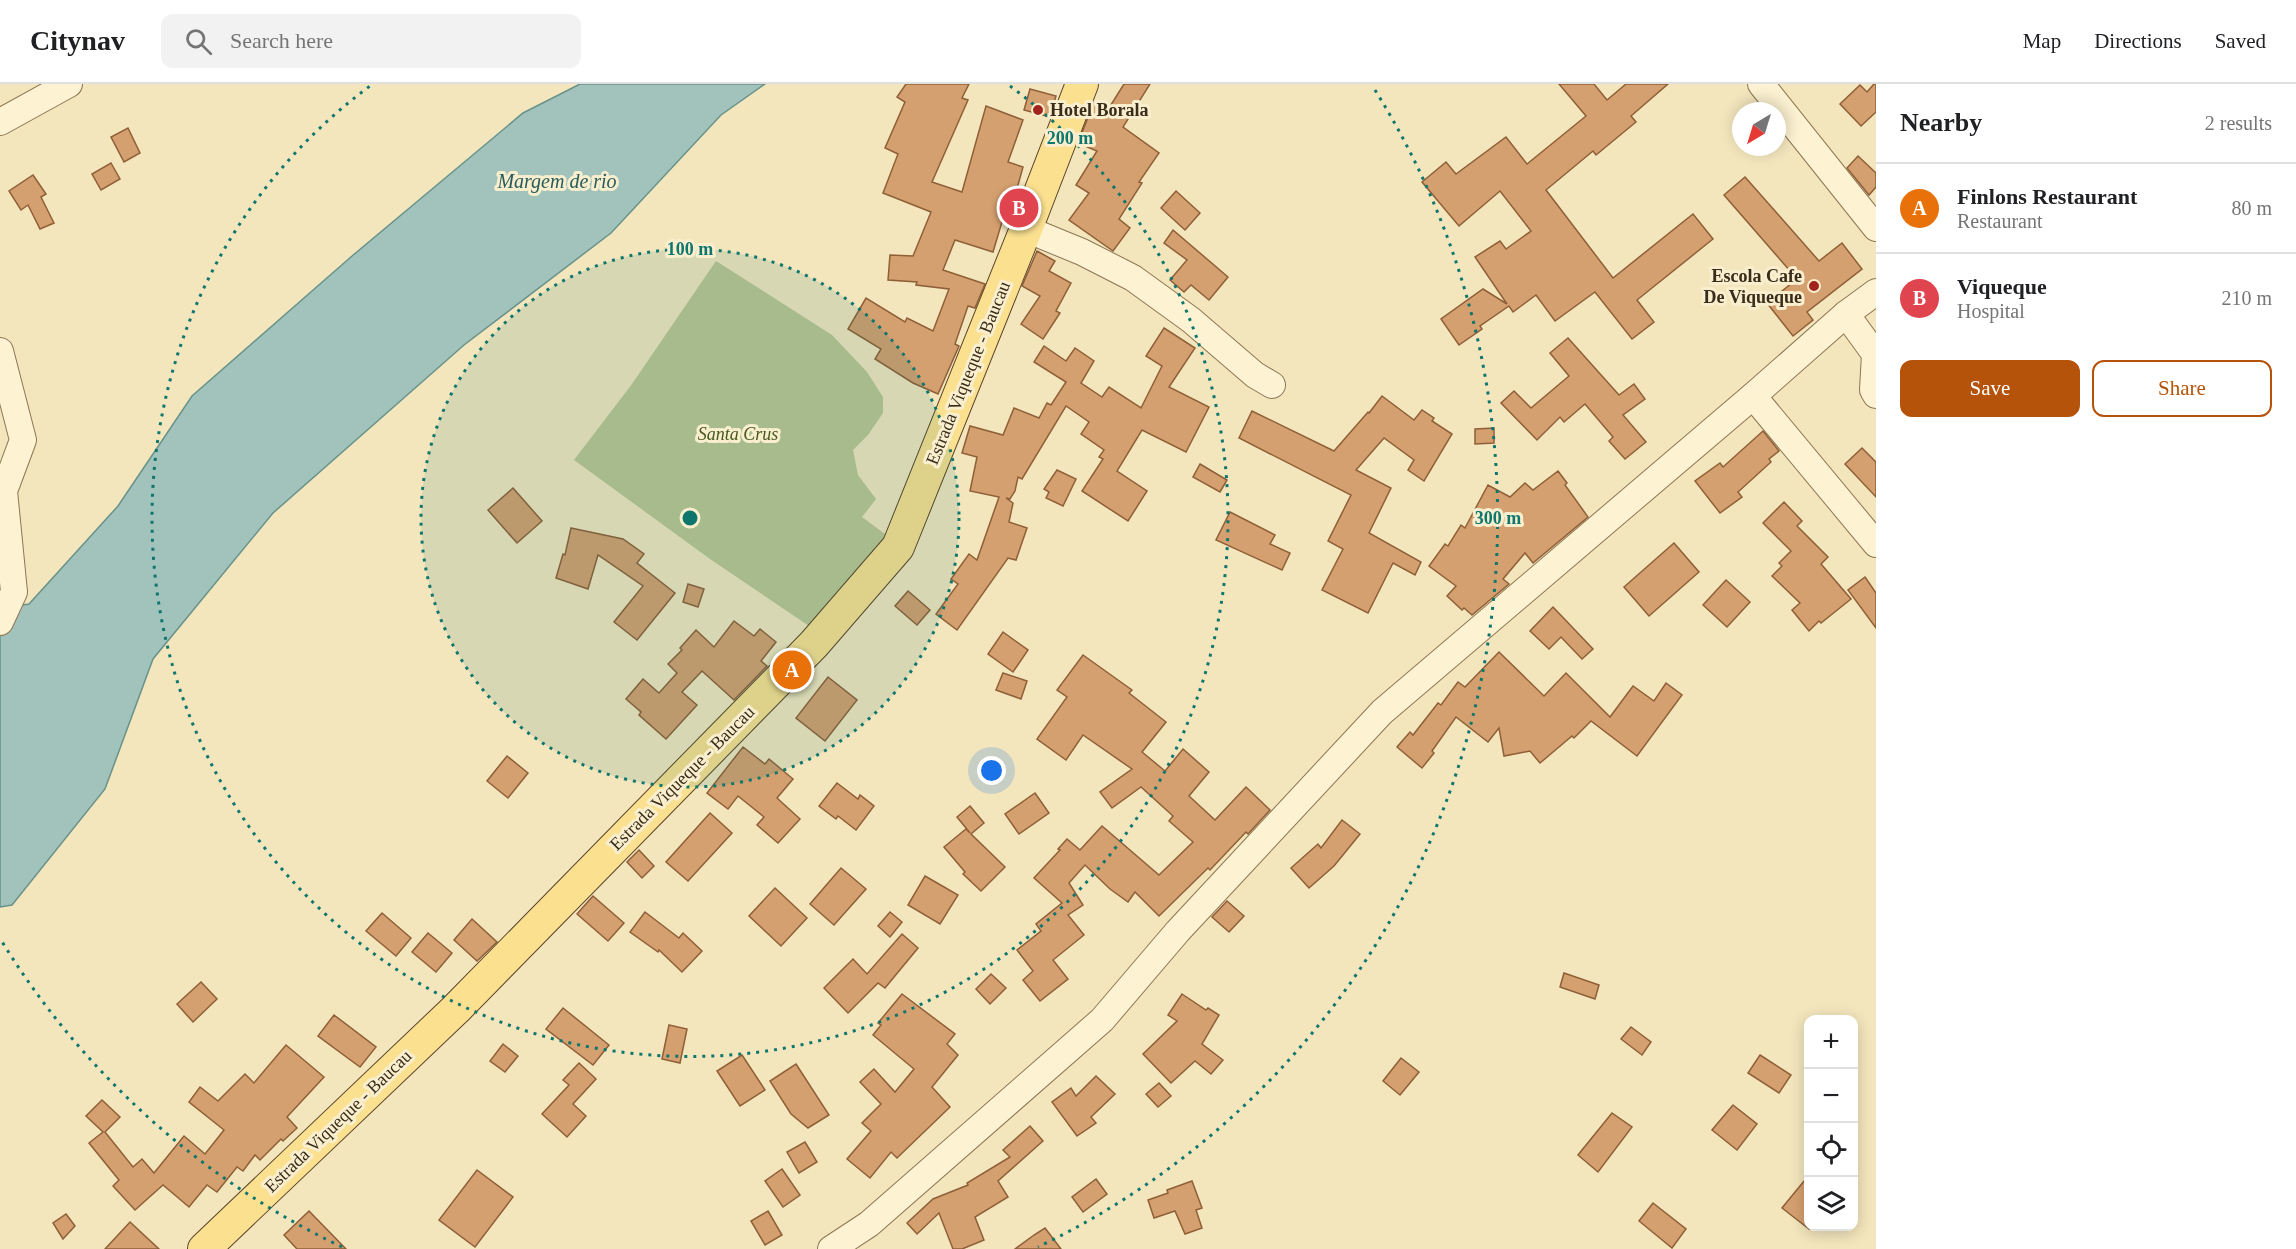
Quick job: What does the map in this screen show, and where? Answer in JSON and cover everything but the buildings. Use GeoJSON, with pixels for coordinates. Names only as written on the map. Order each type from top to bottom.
{"type":"FeatureCollection","features":[{"type":"Feature","properties":{"kind":"main road","name":"Estrada Viqueque - Baucau"},"geometry":{"type":"LineString","coordinates":[[204,1249],[464,1000],[814,644],[898,547],[1082,84]]}},
{"type":"Feature","properties":{"kind":"street"},"geometry":{"type":"LineString","coordinates":[[0,122],[69,84]]}},
{"type":"Feature","properties":{"kind":"street"},"geometry":{"type":"LineString","coordinates":[[1761,84],[1876,228]]}},
{"type":"Feature","properties":{"kind":"street"},"geometry":{"type":"LineString","coordinates":[[1026,229],[1082,252],[1133,278],[1191,320],[1255,375],[1272,385]]}},
{"type":"Feature","properties":{"kind":"street"},"geometry":{"type":"LineString","coordinates":[[831,1249],[869,1224],[1102,1020],[1178,931],[1382,712],[1846,315],[1876,292]]}},
{"type":"Feature","properties":{"kind":"street"},"geometry":{"type":"LineString","coordinates":[[1846,315],[1876,354],[1873,390],[1876,395]]}},
{"type":"Feature","properties":{"kind":"street"},"geometry":{"type":"LineString","coordinates":[[0,351],[23,440],[4,491],[14,592],[0,622]]}},
{"type":"Feature","properties":{"kind":"street"},"geometry":{"type":"LineString","coordinates":[[1753,396],[1876,544]]}},
{"type":"Feature","properties":{"kind":"green space","name":"Santa Crus"},"geometry":{"type":"Polygon","coordinates":[[[716,261],[832,335],[867,372],[883,397],[883,413],[868,435],[853,450],[858,475],[876,499],[862,517],[889,537],[812,628],[710,559],[574,460],[632,384],[716,261]]]}},
{"type":"Feature","properties":{"kind":"water","name":"Margem de rio"},"geometry":{"type":"Polygon","coordinates":[[[580,84],[765,84],[721,115],[611,233],[464,345],[273,513],[153,659],[105,789],[12,905],[0,907],[0,608],[29,604],[118,506],[192,396],[352,256],[523,113],[580,84]]]}},
{"type":"Feature","properties":{"kind":"place","name":"Hotel Borala"},"geometry":{"type":"Point","coordinates":[1038,110]}},
{"type":"Feature","properties":{"kind":"place","name":"Viqueque"},"geometry":{"type":"Point","coordinates":[1019,208]}},
{"type":"Feature","properties":{"kind":"place","name":"Escola Cafe De Viqueque"},"geometry":{"type":"Point","coordinates":[1814,286]}},
{"type":"Feature","properties":{"kind":"place","name":"Finlons Restaurant"},"geometry":{"type":"Point","coordinates":[792,670]}}]}
